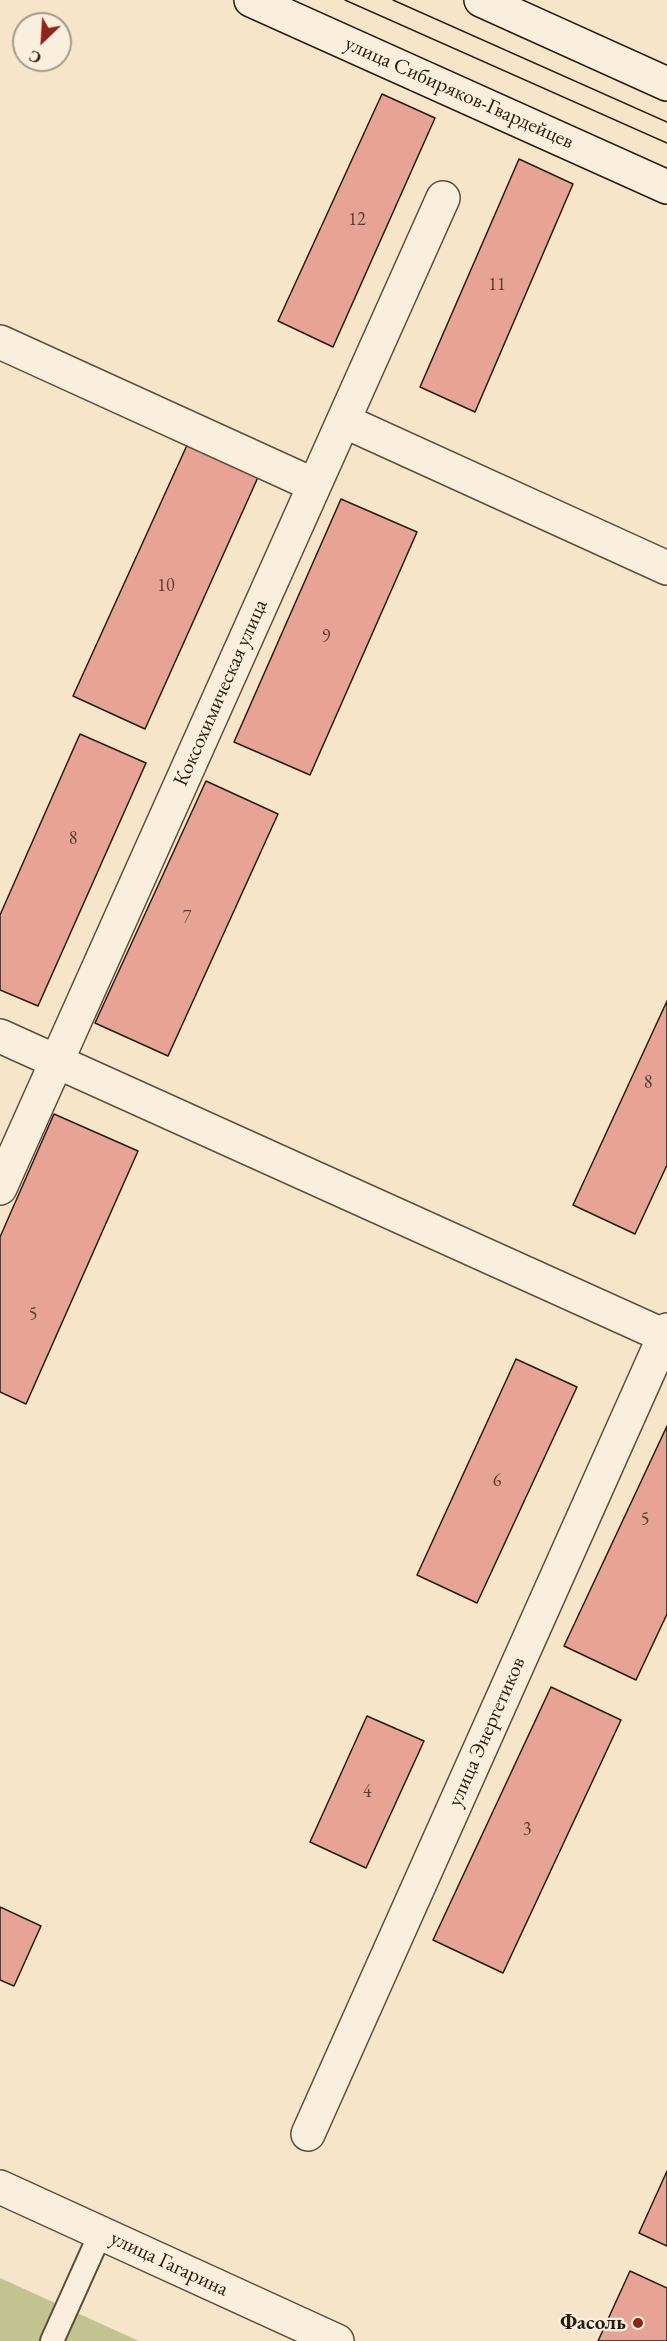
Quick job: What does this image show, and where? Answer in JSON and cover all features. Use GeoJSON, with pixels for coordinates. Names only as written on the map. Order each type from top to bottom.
{"type":"FeatureCollection","features":[{"type":"Feature","properties":{"kind":"street","name":"улица Сибиряков-Гвардейцев"},"geometry":{"type":"LineString","coordinates":[[251,0],[667,187]]}},
{"type":"Feature","properties":{"kind":"street"},"geometry":{"type":"LineString","coordinates":[[482,0],[667,84]]}},
{"type":"Feature","properties":{"kind":"street","name":"Коксохимическая улица"},"geometry":{"type":"LineString","coordinates":[[0,1188],[443,198]]}},
{"type":"Feature","properties":{"kind":"street"},"geometry":{"type":"LineString","coordinates":[[0,342],[314,485]]}},
{"type":"Feature","properties":{"kind":"street"},"geometry":{"type":"LineString","coordinates":[[344,421],[667,568]]}},
{"type":"Feature","properties":{"kind":"street"},"geometry":{"type":"LineString","coordinates":[[0,1036],[666,1334]]}},
{"type":"Feature","properties":{"kind":"street","name":"улица Энергетиков"},"geometry":{"type":"LineString","coordinates":[[308,2134],[666,1334]]}},
{"type":"Feature","properties":{"kind":"street","name":"улица Гагарина"},"geometry":{"type":"LineString","coordinates":[[0,2187],[337,2341]]}},
{"type":"Feature","properties":{"kind":"lane"},"geometry":{"type":"LineString","coordinates":[[52,2341],[100,2232]]}},
{"type":"Feature","properties":{"kind":"green space"},"geometry":{"type":"Polygon","coordinates":[[[0,2278],[139,2341],[0,2341],[0,2278]]]}},
{"type":"Feature","properties":{"kind":"building"},"geometry":{"type":"Polygon","coordinates":[[[382,94],[435,118],[333,347],[278,321],[382,94]]]}},
{"type":"Feature","properties":{"kind":"building"},"geometry":{"type":"Polygon","coordinates":[[[519,159],[573,184],[475,412],[420,387],[519,159]]]}},
{"type":"Feature","properties":{"kind":"building"},"geometry":{"type":"Polygon","coordinates":[[[188,443],[259,475],[145,729],[73,696],[188,443]]]}},
{"type":"Feature","properties":{"kind":"building"},"geometry":{"type":"Polygon","coordinates":[[[341,499],[417,532],[310,775],[234,742],[341,499]]]}},
{"type":"Feature","properties":{"kind":"building"},"geometry":{"type":"Polygon","coordinates":[[[80,734],[146,763],[38,1006],[0,990],[0,915],[80,734]]]}},
{"type":"Feature","properties":{"kind":"building"},"geometry":{"type":"Polygon","coordinates":[[[206,781],[278,814],[168,1056],[95,1023],[206,781]]]}},
{"type":"Feature","properties":{"kind":"building"},"geometry":{"type":"Polygon","coordinates":[[[667,1001],[667,1165],[635,1234],[573,1205],[667,1001]]]}},
{"type":"Feature","properties":{"kind":"building"},"geometry":{"type":"Polygon","coordinates":[[[54,1114],[138,1151],[26,1404],[0,1392],[0,1237],[54,1114]]]}},
{"type":"Feature","properties":{"kind":"building"},"geometry":{"type":"Polygon","coordinates":[[[516,1359],[577,1387],[477,1603],[417,1575],[516,1359]]]}},
{"type":"Feature","properties":{"kind":"building"},"geometry":{"type":"Polygon","coordinates":[[[667,1426],[667,1614],[636,1680],[564,1646],[667,1426]]]}},
{"type":"Feature","properties":{"kind":"building"},"geometry":{"type":"Polygon","coordinates":[[[551,1687],[621,1720],[503,1973],[433,1940],[551,1687]]]}},
{"type":"Feature","properties":{"kind":"building"},"geometry":{"type":"Polygon","coordinates":[[[367,1716],[424,1741],[366,1868],[310,1842],[367,1716]]]}},
{"type":"Feature","properties":{"kind":"building"},"geometry":{"type":"Polygon","coordinates":[[[0,1907],[41,1926],[14,1986],[0,1980],[0,1907]]]}},
{"type":"Feature","properties":{"kind":"building"},"geometry":{"type":"Polygon","coordinates":[[[667,2171],[667,2246],[639,2233],[667,2171]]]}},
{"type":"Feature","properties":{"kind":"building"},"geometry":{"type":"Polygon","coordinates":[[[630,2271],[667,2288],[667,2341],[598,2341],[630,2271]]]}},
{"type":"Feature","properties":{"kind":"tram line"},"geometry":{"type":"LineString","coordinates":[[345,0],[667,143]]}},
{"type":"Feature","properties":{"kind":"tram line"},"geometry":{"type":"LineString","coordinates":[[393,0],[667,122]]}},
{"type":"Feature","properties":{"kind":"place","name":"Фасоль"},"geometry":{"type":"Point","coordinates":[638,2323]}}]}
